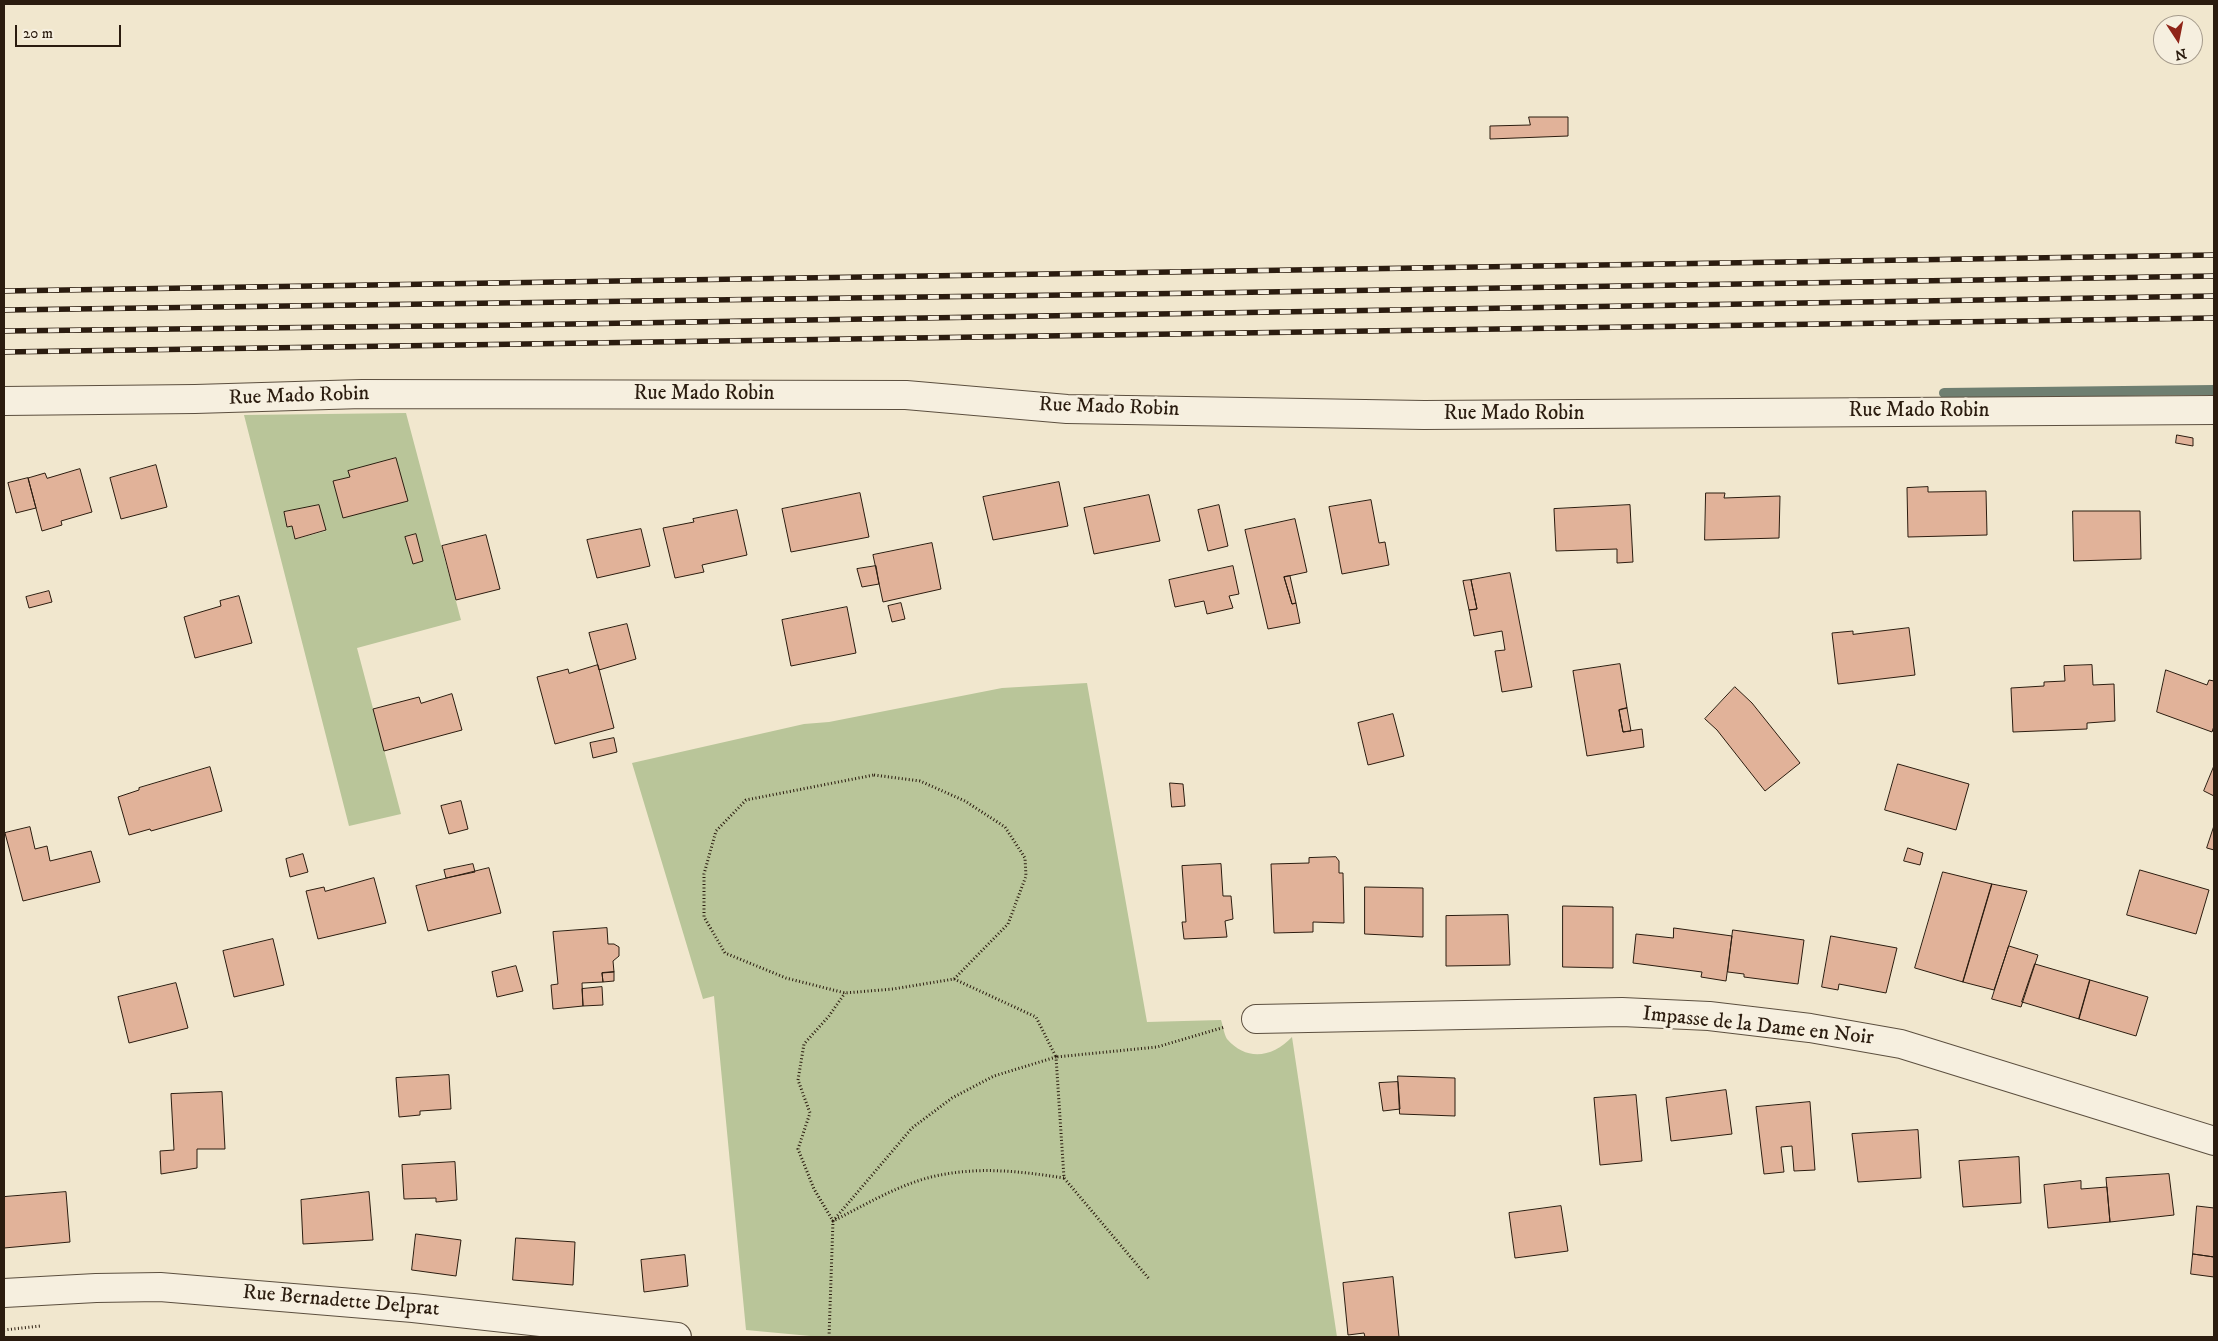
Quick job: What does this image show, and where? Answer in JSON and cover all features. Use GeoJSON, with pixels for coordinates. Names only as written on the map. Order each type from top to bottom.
{"type":"FeatureCollection","features":[{"type":"Feature","properties":{"kind":"street","name":"Rue Mado Robin"},"geometry":{"type":"LineString","coordinates":[[4,401],[195,400],[362,394],[906,395],[1067,409],[1424,415],[2214,410]]}},
{"type":"Feature","properties":{"kind":"street","name":"Impasse de la Dame en Noir"},"geometry":{"type":"LineString","coordinates":[[1256,1019],[1622,1012],[1709,1016],[1810,1028],[1901,1044],[2214,1141]]}},
{"type":"Feature","properties":{"kind":"street","name":"Rue Bernadette Delprat"},"geometry":{"type":"LineString","coordinates":[[4,1293],[160,1287],[414,1308],[677,1337]]}},
{"type":"Feature","properties":{"kind":"path"},"geometry":{"type":"LineString","coordinates":[[954,979],[1008,924],[1026,876],[1025,858],[1005,828],[965,801],[920,781],[874,775],[746,800],[716,832],[704,874],[704,917],[724,953],[786,978],[845,993],[893,990],[954,979],[1036,1017],[1056,1057],[1064,1178],[1150,1280]]}},
{"type":"Feature","properties":{"kind":"path"},"geometry":{"type":"LineString","coordinates":[[829,1337],[833,1221],[814,1189],[798,1149],[810,1113],[798,1080],[804,1044],[829,1016],[845,993]]}},
{"type":"Feature","properties":{"kind":"path"},"geometry":{"type":"LineString","coordinates":[[833,1221],[912,1128],[952,1098],[994,1076],[1056,1057],[1157,1046],[1256,1019]]}},
{"type":"Feature","properties":{"kind":"path"},"geometry":{"type":"LineString","coordinates":[[833,1221],[897,1189],[946,1174],[1011,1170],[1064,1178]]}},
{"type":"Feature","properties":{"kind":"path"},"geometry":{"type":"LineString","coordinates":[[4,1330],[42,1326]]}},
{"type":"Feature","properties":{"kind":"green space"},"geometry":{"type":"Polygon","coordinates":[[[406,413],[461,620],[357,648],[401,814],[349,826],[244,415],[406,413]],[[396,458],[349,471],[350,477],[333,481],[343,517],[407,501],[396,458]],[[319,505],[284,512],[287,527],[292,526],[296,539],[326,531],[319,505]],[[416,534],[405,537],[413,564],[423,560],[416,534]]]}},
{"type":"Feature","properties":{"kind":"green space"},"geometry":{"type":"Polygon","coordinates":[[[1087,683],[1147,1022],[1221,1020],[1227,1039],[1243,1051],[1251,1054],[1260,1054],[1277,1049],[1292,1037],[1337,1337],[821,1337],[746,1330],[714,996],[703,999],[632,763],[804,724],[829,722],[1002,688],[1087,683]]]}},
{"type":"Feature","properties":{"kind":"building"},"geometry":{"type":"Polygon","coordinates":[[[1529,117],[1568,117],[1568,136],[1490,139],[1490,126],[1530,125],[1529,117]]]}},
{"type":"Feature","properties":{"kind":"building"},"geometry":{"type":"Polygon","coordinates":[[[2177,435],[2193,438],[2193,446],[2176,443],[2177,435]]]}},
{"type":"Feature","properties":{"kind":"building"},"geometry":{"type":"Polygon","coordinates":[[[396,458],[408,501],[343,518],[333,481],[350,477],[348,471],[396,458]]]}},
{"type":"Feature","properties":{"kind":"building"},"geometry":{"type":"Polygon","coordinates":[[[156,465],[167,507],[121,519],[110,478],[156,465]]]}},
{"type":"Feature","properties":{"kind":"building"},"geometry":{"type":"Polygon","coordinates":[[[80,469],[92,512],[61,521],[62,525],[42,531],[28,478],[45,473],[47,478],[80,469]]]}},
{"type":"Feature","properties":{"kind":"building"},"geometry":{"type":"Polygon","coordinates":[[[28,478],[36,508],[16,513],[8,483],[28,478]]]}},
{"type":"Feature","properties":{"kind":"building"},"geometry":{"type":"Polygon","coordinates":[[[1059,482],[1068,526],[993,540],[983,497],[1059,482]]]}},
{"type":"Feature","properties":{"kind":"building"},"geometry":{"type":"Polygon","coordinates":[[[1928,487],[1928,492],[1986,491],[1987,535],[1908,537],[1907,488],[1928,487]]]}},
{"type":"Feature","properties":{"kind":"building"},"geometry":{"type":"Polygon","coordinates":[[[860,493],[869,537],[791,552],[782,509],[860,493]]]}},
{"type":"Feature","properties":{"kind":"building"},"geometry":{"type":"Polygon","coordinates":[[[1706,493],[1725,493],[1724,498],[1780,496],[1779,538],[1705,540],[1706,493]]]}},
{"type":"Feature","properties":{"kind":"building"},"geometry":{"type":"Polygon","coordinates":[[[1149,495],[1160,541],[1094,554],[1084,508],[1149,495]]]}},
{"type":"Feature","properties":{"kind":"building"},"geometry":{"type":"Polygon","coordinates":[[[1371,500],[1379,543],[1385,542],[1389,565],[1342,574],[1329,507],[1371,500]]]}},
{"type":"Feature","properties":{"kind":"building"},"geometry":{"type":"Polygon","coordinates":[[[319,505],[326,530],[295,539],[292,526],[287,527],[284,512],[319,505]]]}},
{"type":"Feature","properties":{"kind":"building"},"geometry":{"type":"Polygon","coordinates":[[[1219,505],[1228,546],[1208,551],[1198,510],[1219,505]]]}},
{"type":"Feature","properties":{"kind":"building"},"geometry":{"type":"Polygon","coordinates":[[[1630,505],[1633,562],[1617,563],[1617,549],[1556,551],[1554,509],[1630,505]]]}},
{"type":"Feature","properties":{"kind":"building"},"geometry":{"type":"Polygon","coordinates":[[[737,510],[747,555],[702,565],[704,572],[675,578],[663,528],[694,522],[693,519],[737,510]]]}},
{"type":"Feature","properties":{"kind":"building"},"geometry":{"type":"Polygon","coordinates":[[[2073,511],[2140,511],[2141,559],[2074,561],[2073,511]]]}},
{"type":"Feature","properties":{"kind":"building"},"geometry":{"type":"Polygon","coordinates":[[[1295,519],[1307,572],[1284,577],[1292,604],[1296,603],[1300,623],[1268,629],[1245,530],[1295,519]]]}},
{"type":"Feature","properties":{"kind":"building"},"geometry":{"type":"Polygon","coordinates":[[[641,529],[650,566],[597,578],[587,540],[641,529]]]}},
{"type":"Feature","properties":{"kind":"building"},"geometry":{"type":"Polygon","coordinates":[[[416,534],[423,561],[413,564],[405,537],[416,534]]]}},
{"type":"Feature","properties":{"kind":"building"},"geometry":{"type":"Polygon","coordinates":[[[486,535],[500,589],[456,600],[442,546],[486,535]]]}},
{"type":"Feature","properties":{"kind":"building"},"geometry":{"type":"Polygon","coordinates":[[[932,543],[941,589],[883,602],[873,555],[932,543]]]}},
{"type":"Feature","properties":{"kind":"building"},"geometry":{"type":"Polygon","coordinates":[[[876,566],[879,584],[862,587],[857,569],[876,566]]]}},
{"type":"Feature","properties":{"kind":"building"},"geometry":{"type":"Polygon","coordinates":[[[1233,566],[1239,594],[1229,596],[1233,608],[1207,614],[1204,601],[1175,607],[1169,580],[1233,566]]]}},
{"type":"Feature","properties":{"kind":"building"},"geometry":{"type":"Polygon","coordinates":[[[1510,573],[1532,687],[1502,692],[1495,651],[1505,650],[1502,631],[1474,636],[1469,610],[1477,609],[1471,580],[1510,573]]]}},
{"type":"Feature","properties":{"kind":"building"},"geometry":{"type":"Polygon","coordinates":[[[1290,576],[1296,603],[1292,604],[1284,577],[1290,576]]]}},
{"type":"Feature","properties":{"kind":"building"},"geometry":{"type":"Polygon","coordinates":[[[1471,580],[1477,609],[1469,610],[1463,581],[1471,580]]]}},
{"type":"Feature","properties":{"kind":"building"},"geometry":{"type":"Polygon","coordinates":[[[49,591],[52,602],[29,608],[26,597],[49,591]]]}},
{"type":"Feature","properties":{"kind":"building"},"geometry":{"type":"Polygon","coordinates":[[[239,596],[252,643],[195,658],[184,617],[221,606],[220,601],[239,596]]]}},
{"type":"Feature","properties":{"kind":"building"},"geometry":{"type":"Polygon","coordinates":[[[901,603],[905,619],[892,622],[888,606],[901,603]]]}},
{"type":"Feature","properties":{"kind":"building"},"geometry":{"type":"Polygon","coordinates":[[[847,607],[856,653],[791,666],[782,620],[847,607]]]}},
{"type":"Feature","properties":{"kind":"building"},"geometry":{"type":"Polygon","coordinates":[[[627,624],[636,659],[599,670],[589,633],[627,624]]]}},
{"type":"Feature","properties":{"kind":"building"},"geometry":{"type":"Polygon","coordinates":[[[1909,628],[1915,675],[1838,684],[1832,633],[1853,631],[1853,634],[1909,628]]]}},
{"type":"Feature","properties":{"kind":"building"},"geometry":{"type":"Polygon","coordinates":[[[1620,664],[1627,708],[1619,710],[1623,732],[1642,729],[1644,747],[1587,756],[1573,671],[1620,664]]]}},
{"type":"Feature","properties":{"kind":"building"},"geometry":{"type":"Polygon","coordinates":[[[598,665],[614,728],[555,744],[537,677],[568,669],[569,673],[598,665]]]}},
{"type":"Feature","properties":{"kind":"building"},"geometry":{"type":"Polygon","coordinates":[[[2092,665],[2093,685],[2114,684],[2115,721],[2087,723],[2087,729],[2013,732],[2011,688],[2044,686],[2044,682],[2065,681],[2064,666],[2092,665]]]}},
{"type":"Feature","properties":{"kind":"building"},"geometry":{"type":"Polygon","coordinates":[[[2166,670],[2207,685],[2209,680],[2214,681],[2214,726],[2212,732],[2157,712],[2166,670]]]}},
{"type":"Feature","properties":{"kind":"building"},"geometry":{"type":"Polygon","coordinates":[[[1735,687],[1752,703],[1800,763],[1765,791],[1717,730],[1705,719],[1735,687]]]}},
{"type":"Feature","properties":{"kind":"building"},"geometry":{"type":"Polygon","coordinates":[[[452,694],[462,730],[384,751],[373,709],[419,697],[421,703],[452,694]]]}},
{"type":"Feature","properties":{"kind":"building"},"geometry":{"type":"Polygon","coordinates":[[[1627,708],[1631,731],[1623,732],[1619,710],[1627,708]]]}},
{"type":"Feature","properties":{"kind":"building"},"geometry":{"type":"Polygon","coordinates":[[[1393,714],[1404,756],[1368,765],[1358,723],[1393,714]]]}},
{"type":"Feature","properties":{"kind":"building"},"geometry":{"type":"Polygon","coordinates":[[[614,738],[617,752],[593,758],[590,743],[614,738]]]}},
{"type":"Feature","properties":{"kind":"building"},"geometry":{"type":"Polygon","coordinates":[[[1898,764],[1969,784],[1956,830],[1885,810],[1898,764]]]}},
{"type":"Feature","properties":{"kind":"building"},"geometry":{"type":"Polygon","coordinates":[[[2214,766],[2214,796],[2204,791],[2214,766]]]}},
{"type":"Feature","properties":{"kind":"building"},"geometry":{"type":"Polygon","coordinates":[[[210,767],[222,811],[151,831],[150,829],[129,835],[118,797],[139,790],[139,788],[210,767]]]}},
{"type":"Feature","properties":{"kind":"building"},"geometry":{"type":"Polygon","coordinates":[[[1170,783],[1183,784],[1185,806],[1172,807],[1170,783]]]}},
{"type":"Feature","properties":{"kind":"building"},"geometry":{"type":"Polygon","coordinates":[[[461,801],[468,829],[449,834],[441,806],[461,801]]]}},
{"type":"Feature","properties":{"kind":"building"},"geometry":{"type":"Polygon","coordinates":[[[2214,826],[2214,850],[2207,848],[2214,826]]]}},
{"type":"Feature","properties":{"kind":"building"},"geometry":{"type":"Polygon","coordinates":[[[30,827],[35,849],[47,846],[50,861],[91,851],[100,882],[23,901],[5,833],[30,827]]]}},
{"type":"Feature","properties":{"kind":"building"},"geometry":{"type":"Polygon","coordinates":[[[1908,848],[1923,853],[1920,865],[1904,861],[1908,848]]]}},
{"type":"Feature","properties":{"kind":"building"},"geometry":{"type":"Polygon","coordinates":[[[303,854],[308,872],[290,877],[286,859],[303,854]]]}},
{"type":"Feature","properties":{"kind":"building"},"geometry":{"type":"Polygon","coordinates":[[[1336,857],[1339,861],[1339,873],[1343,873],[1344,923],[1313,922],[1313,932],[1274,933],[1271,864],[1309,863],[1309,858],[1336,857]]]}},
{"type":"Feature","properties":{"kind":"building"},"geometry":{"type":"Polygon","coordinates":[[[473,864],[475,872],[446,878],[444,870],[473,864]]]}},
{"type":"Feature","properties":{"kind":"building"},"geometry":{"type":"Polygon","coordinates":[[[1221,864],[1223,896],[1231,896],[1233,919],[1225,921],[1227,937],[1184,939],[1182,922],[1186,922],[1182,866],[1221,864]]]}},
{"type":"Feature","properties":{"kind":"building"},"geometry":{"type":"Polygon","coordinates":[[[489,868],[501,913],[428,931],[416,886],[489,868]]]}},
{"type":"Feature","properties":{"kind":"building"},"geometry":{"type":"Polygon","coordinates":[[[2140,870],[2209,890],[2196,934],[2127,915],[2140,870]]]}},
{"type":"Feature","properties":{"kind":"building"},"geometry":{"type":"Polygon","coordinates":[[[1943,872],[1992,884],[1963,982],[1915,968],[1943,872]]]}},
{"type":"Feature","properties":{"kind":"building"},"geometry":{"type":"Polygon","coordinates":[[[374,878],[386,923],[318,939],[306,891],[324,887],[325,891],[374,878]]]}},
{"type":"Feature","properties":{"kind":"building"},"geometry":{"type":"Polygon","coordinates":[[[1992,884],[2027,891],[1994,990],[1963,982],[1992,884]]]}},
{"type":"Feature","properties":{"kind":"building"},"geometry":{"type":"Polygon","coordinates":[[[1365,887],[1423,888],[1423,937],[1365,934],[1365,887]]]}},
{"type":"Feature","properties":{"kind":"building"},"geometry":{"type":"Polygon","coordinates":[[[1563,906],[1613,907],[1613,968],[1563,967],[1563,906]]]}},
{"type":"Feature","properties":{"kind":"building"},"geometry":{"type":"Polygon","coordinates":[[[1508,915],[1510,965],[1446,966],[1446,916],[1508,915]]]}},
{"type":"Feature","properties":{"kind":"building"},"geometry":{"type":"Polygon","coordinates":[[[607,928],[608,944],[614,944],[619,947],[619,956],[613,961],[614,972],[602,973],[603,982],[582,983],[583,1006],[553,1009],[551,985],[558,984],[553,932],[607,928]]]}},
{"type":"Feature","properties":{"kind":"building"},"geometry":{"type":"Polygon","coordinates":[[[1674,928],[1732,936],[1726,981],[1701,977],[1702,972],[1633,963],[1636,934],[1673,938],[1674,928]]]}},
{"type":"Feature","properties":{"kind":"building"},"geometry":{"type":"Polygon","coordinates":[[[1733,930],[1804,940],[1798,984],[1744,977],[1744,974],[1728,972],[1733,930]]]}},
{"type":"Feature","properties":{"kind":"building"},"geometry":{"type":"Polygon","coordinates":[[[1831,936],[1897,948],[1886,993],[1839,984],[1838,990],[1822,987],[1831,936]]]}},
{"type":"Feature","properties":{"kind":"building"},"geometry":{"type":"Polygon","coordinates":[[[273,939],[284,985],[234,997],[223,951],[273,939]]]}},
{"type":"Feature","properties":{"kind":"building"},"geometry":{"type":"Polygon","coordinates":[[[2009,946],[2038,955],[2021,1007],[1992,999],[2009,946]]]}},
{"type":"Feature","properties":{"kind":"building"},"geometry":{"type":"Polygon","coordinates":[[[2035,964],[2090,980],[2079,1019],[2022,1002],[2035,964]]]}},
{"type":"Feature","properties":{"kind":"building"},"geometry":{"type":"Polygon","coordinates":[[[516,966],[523,991],[497,997],[492,972],[516,966]]]}},
{"type":"Feature","properties":{"kind":"building"},"geometry":{"type":"Polygon","coordinates":[[[614,972],[614,981],[603,982],[602,973],[614,972]]]}},
{"type":"Feature","properties":{"kind":"building"},"geometry":{"type":"Polygon","coordinates":[[[2090,980],[2148,997],[2136,1036],[2079,1019],[2090,980]]]}},
{"type":"Feature","properties":{"kind":"building"},"geometry":{"type":"Polygon","coordinates":[[[176,983],[188,1028],[129,1043],[118,997],[176,983]]]}},
{"type":"Feature","properties":{"kind":"building"},"geometry":{"type":"Polygon","coordinates":[[[602,987],[603,1005],[583,1006],[582,989],[602,987]]]}},
{"type":"Feature","properties":{"kind":"building"},"geometry":{"type":"Polygon","coordinates":[[[449,1075],[451,1109],[420,1111],[420,1115],[399,1117],[396,1078],[449,1075]]]}},
{"type":"Feature","properties":{"kind":"building"},"geometry":{"type":"Polygon","coordinates":[[[1398,1076],[1455,1078],[1455,1116],[1400,1114],[1398,1076]]]}},
{"type":"Feature","properties":{"kind":"building"},"geometry":{"type":"Polygon","coordinates":[[[1398,1082],[1400,1109],[1383,1111],[1379,1083],[1398,1082]]]}},
{"type":"Feature","properties":{"kind":"building"},"geometry":{"type":"Polygon","coordinates":[[[1726,1090],[1732,1134],[1671,1141],[1666,1098],[1726,1090]]]}},
{"type":"Feature","properties":{"kind":"building"},"geometry":{"type":"Polygon","coordinates":[[[222,1092],[225,1149],[197,1149],[197,1168],[161,1174],[160,1151],[174,1150],[171,1094],[222,1092]]]}},
{"type":"Feature","properties":{"kind":"building"},"geometry":{"type":"Polygon","coordinates":[[[1636,1095],[1642,1161],[1600,1165],[1594,1098],[1636,1095]]]}},
{"type":"Feature","properties":{"kind":"building"},"geometry":{"type":"Polygon","coordinates":[[[1810,1102],[1815,1170],[1794,1171],[1792,1146],[1781,1147],[1784,1172],[1764,1174],[1756,1107],[1810,1102]]]}},
{"type":"Feature","properties":{"kind":"building"},"geometry":{"type":"Polygon","coordinates":[[[1918,1130],[1921,1178],[1858,1182],[1852,1134],[1918,1130]]]}},
{"type":"Feature","properties":{"kind":"building"},"geometry":{"type":"Polygon","coordinates":[[[2019,1157],[2021,1203],[1963,1207],[1959,1161],[2019,1157]]]}},
{"type":"Feature","properties":{"kind":"building"},"geometry":{"type":"Polygon","coordinates":[[[455,1162],[457,1200],[436,1202],[436,1198],[404,1199],[402,1165],[455,1162]]]}},
{"type":"Feature","properties":{"kind":"building"},"geometry":{"type":"Polygon","coordinates":[[[2169,1174],[2174,1215],[2110,1222],[2106,1178],[2169,1174]]]}},
{"type":"Feature","properties":{"kind":"building"},"geometry":{"type":"Polygon","coordinates":[[[2081,1181],[2081,1189],[2107,1187],[2110,1222],[2048,1228],[2044,1185],[2081,1181]]]}},
{"type":"Feature","properties":{"kind":"building"},"geometry":{"type":"Polygon","coordinates":[[[66,1192],[70,1242],[4,1248],[4,1197],[66,1192]]]}},
{"type":"Feature","properties":{"kind":"building"},"geometry":{"type":"Polygon","coordinates":[[[369,1192],[373,1240],[303,1244],[301,1200],[369,1192]]]}},
{"type":"Feature","properties":{"kind":"building"},"geometry":{"type":"Polygon","coordinates":[[[1561,1206],[1568,1251],[1515,1258],[1509,1213],[1561,1206]]]}},
{"type":"Feature","properties":{"kind":"building"},"geometry":{"type":"Polygon","coordinates":[[[2197,1206],[2214,1208],[2214,1257],[2193,1254],[2197,1206]]]}},
{"type":"Feature","properties":{"kind":"building"},"geometry":{"type":"Polygon","coordinates":[[[416,1234],[461,1240],[456,1276],[412,1270],[416,1234]]]}},
{"type":"Feature","properties":{"kind":"building"},"geometry":{"type":"Polygon","coordinates":[[[516,1238],[575,1242],[573,1285],[513,1280],[516,1238]]]}},
{"type":"Feature","properties":{"kind":"building"},"geometry":{"type":"Polygon","coordinates":[[[2193,1254],[2214,1257],[2214,1277],[2191,1274],[2193,1254]]]}},
{"type":"Feature","properties":{"kind":"building"},"geometry":{"type":"Polygon","coordinates":[[[685,1255],[688,1286],[644,1292],[641,1260],[685,1255]]]}},
{"type":"Feature","properties":{"kind":"building"},"geometry":{"type":"Polygon","coordinates":[[[1393,1277],[1399,1337],[1365,1337],[1364,1333],[1348,1335],[1343,1283],[1393,1277]]]}},
{"type":"Feature","properties":{"kind":"waterway"},"geometry":{"type":"LineString","coordinates":[[1944,393],[2214,390]]}},
{"type":"Feature","properties":{"kind":"railway"},"geometry":{"type":"LineString","coordinates":[[4,291],[2214,255]]}},
{"type":"Feature","properties":{"kind":"railway"},"geometry":{"type":"LineString","coordinates":[[4,310],[2214,276]]}},
{"type":"Feature","properties":{"kind":"railway"},"geometry":{"type":"LineString","coordinates":[[4,331],[514,325],[2214,296]]}},
{"type":"Feature","properties":{"kind":"railway"},"geometry":{"type":"LineString","coordinates":[[4,352],[2214,318]]}}]}
